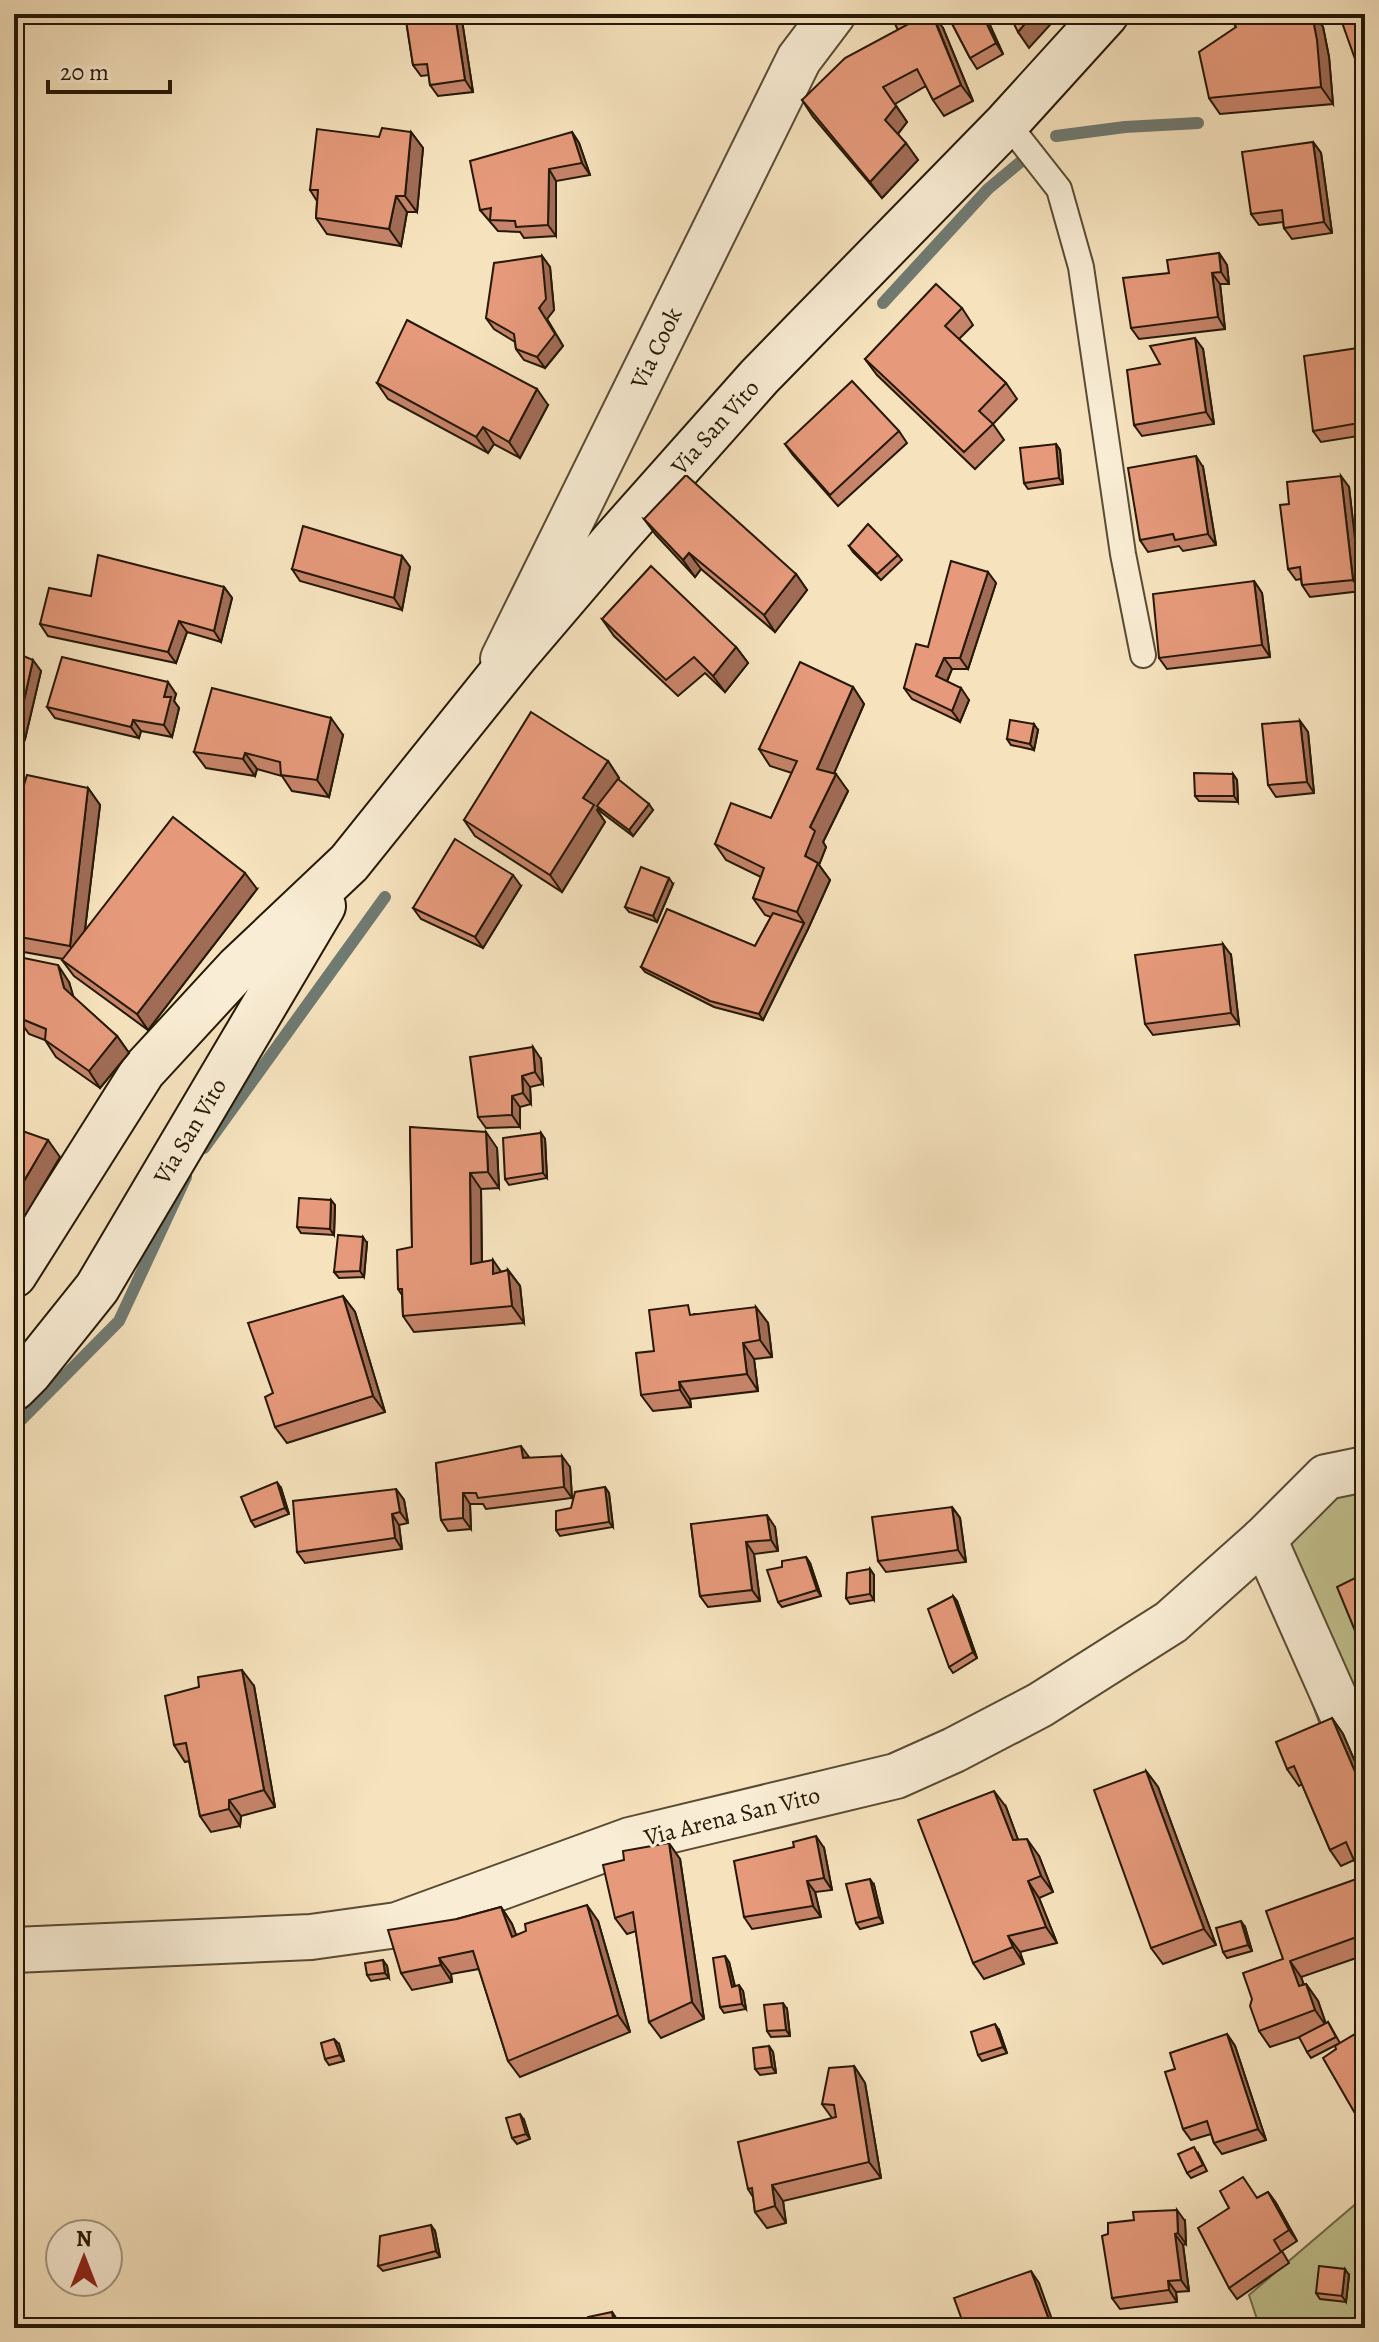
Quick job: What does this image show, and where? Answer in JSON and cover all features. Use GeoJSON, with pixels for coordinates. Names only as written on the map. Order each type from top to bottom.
{"type":"FeatureCollection","features":[{"type":"Feature","properties":{"kind":"street","name":"Via Cook"},"geometry":{"type":"LineString","coordinates":[[489,688],[799,59],[833,14]]}},
{"type":"Feature","properties":{"kind":"street","name":"Via San Vito"},"geometry":{"type":"LineString","coordinates":[[14,1275],[143,1071],[238,968],[349,863],[489,688],[615,539],[759,377],[1007,123],[1106,14]]}},
{"type":"Feature","properties":{"kind":"street","name":"Via San Vito"},"geometry":{"type":"LineString","coordinates":[[14,1388],[97,1288],[349,863]]}},
{"type":"Feature","properties":{"kind":"street","name":"Via Arena San Vito"},"geometry":{"type":"LineString","coordinates":[[14,1950],[311,1937],[397,1925],[630,1840],[896,1776],[1040,1705],[1171,1622],[1264,1539],[1326,1477],[1365,1469]]}},
{"type":"Feature","properties":{"kind":"street"},"geometry":{"type":"LineString","coordinates":[[1264,1539],[1365,1766]]}},
{"type":"Feature","properties":{"kind":"lane"},"geometry":{"type":"LineString","coordinates":[[1007,123],[1059,189],[1081,267],[1123,554],[1143,655]]}},
{"type":"Feature","properties":{"kind":"green space"},"geometry":{"type":"Polygon","coordinates":[[[1365,1458],[1365,1782],[1326,1741],[1266,1578],[1289,1507],[1365,1458]]]}},
{"type":"Feature","properties":{"kind":"green space"},"geometry":{"type":"Polygon","coordinates":[[[1365,2196],[1365,2328],[1260,2328],[1249,2295],[1365,2196]]]}},
{"type":"Feature","properties":{"kind":"building"},"geometry":{"type":"Polygon","coordinates":[[[405,14],[455,14],[465,80],[430,85],[427,64],[413,65],[405,14]]]}},
{"type":"Feature","properties":{"kind":"building"},"geometry":{"type":"Polygon","coordinates":[[[890,14],[926,14],[898,30],[890,14]]]}},
{"type":"Feature","properties":{"kind":"building"},"geometry":{"type":"Polygon","coordinates":[[[932,14],[961,85],[933,100],[917,69],[883,87],[896,106],[885,120],[906,143],[870,182],[802,100],[845,58],[932,14]]]}},
{"type":"Feature","properties":{"kind":"building"},"geometry":{"type":"Polygon","coordinates":[[[947,14],[982,14],[996,43],[970,58],[947,14]]]}},
{"type":"Feature","properties":{"kind":"building"},"geometry":{"type":"Polygon","coordinates":[[[1009,14],[1033,14],[1018,32],[1009,14]]]}},
{"type":"Feature","properties":{"kind":"building"},"geometry":{"type":"Polygon","coordinates":[[[1228,14],[1312,14],[1321,87],[1209,98],[1199,52],[1236,27],[1228,14]]]}},
{"type":"Feature","properties":{"kind":"building"},"geometry":{"type":"Polygon","coordinates":[[[1339,14],[1365,14],[1365,87],[1339,14]]]}},
{"type":"Feature","properties":{"kind":"building"},"geometry":{"type":"Polygon","coordinates":[[[382,128],[411,132],[405,196],[396,196],[389,229],[316,218],[318,190],[310,190],[317,129],[379,137],[382,128]]]}},
{"type":"Feature","properties":{"kind":"building"},"geometry":{"type":"Polygon","coordinates":[[[572,132],[582,163],[549,169],[548,225],[516,227],[515,221],[490,220],[491,208],[480,210],[470,161],[572,132]]]}},
{"type":"Feature","properties":{"kind":"building"},"geometry":{"type":"Polygon","coordinates":[[[1313,142],[1324,222],[1284,228],[1282,210],[1251,214],[1242,152],[1313,142]]]}},
{"type":"Feature","properties":{"kind":"building"},"geometry":{"type":"Polygon","coordinates":[[[1219,253],[1221,272],[1212,273],[1218,317],[1131,328],[1123,278],[1169,273],[1167,260],[1219,253]]]}},
{"type":"Feature","properties":{"kind":"building"},"geometry":{"type":"Polygon","coordinates":[[[542,256],[546,299],[539,308],[555,334],[537,357],[516,349],[514,334],[486,318],[494,263],[542,256]]]}},
{"type":"Feature","properties":{"kind":"building"},"geometry":{"type":"Polygon","coordinates":[[[936,284],[962,308],[945,326],[1006,383],[979,411],[993,424],[964,452],[865,359],[936,284]]]}},
{"type":"Feature","properties":{"kind":"building"},"geometry":{"type":"Polygon","coordinates":[[[407,320],[537,389],[509,442],[483,427],[476,437],[377,383],[407,320]]]}},
{"type":"Feature","properties":{"kind":"building"},"geometry":{"type":"Polygon","coordinates":[[[1195,338],[1206,412],[1134,425],[1127,370],[1160,364],[1150,346],[1195,338]]]}},
{"type":"Feature","properties":{"kind":"building"},"geometry":{"type":"Polygon","coordinates":[[[1358,348],[1365,422],[1313,431],[1304,356],[1358,348]]]}},
{"type":"Feature","properties":{"kind":"building"},"geometry":{"type":"Polygon","coordinates":[[[852,381],[899,431],[830,495],[785,444],[852,381]]]}},
{"type":"Feature","properties":{"kind":"building"},"geometry":{"type":"Polygon","coordinates":[[[1056,444],[1059,478],[1024,483],[1020,448],[1056,444]]]}},
{"type":"Feature","properties":{"kind":"building"},"geometry":{"type":"Polygon","coordinates":[[[1196,456],[1208,534],[1175,540],[1173,534],[1140,540],[1128,468],[1196,456]]]}},
{"type":"Feature","properties":{"kind":"building"},"geometry":{"type":"Polygon","coordinates":[[[686,475],[796,574],[764,615],[689,553],[683,560],[644,519],[686,475]]]}},
{"type":"Feature","properties":{"kind":"building"},"geometry":{"type":"Polygon","coordinates":[[[1341,476],[1353,580],[1302,585],[1300,567],[1288,569],[1280,505],[1289,504],[1287,482],[1341,476]]]}},
{"type":"Feature","properties":{"kind":"building"},"geometry":{"type":"Polygon","coordinates":[[[868,524],[898,555],[877,574],[849,546],[868,524]]]}},
{"type":"Feature","properties":{"kind":"building"},"geometry":{"type":"Polygon","coordinates":[[[303,526],[402,556],[394,598],[292,569],[303,526]]]}},
{"type":"Feature","properties":{"kind":"building"},"geometry":{"type":"Polygon","coordinates":[[[98,555],[224,587],[214,631],[179,621],[168,652],[40,624],[49,588],[91,596],[98,555]]]}},
{"type":"Feature","properties":{"kind":"building"},"geometry":{"type":"Polygon","coordinates":[[[951,561],[988,572],[960,658],[944,658],[936,676],[961,688],[952,711],[904,688],[916,644],[928,647],[951,561]]]}},
{"type":"Feature","properties":{"kind":"building"},"geometry":{"type":"Polygon","coordinates":[[[651,566],[736,647],[713,676],[694,657],[666,680],[602,619],[651,566]]]}},
{"type":"Feature","properties":{"kind":"building"},"geometry":{"type":"Polygon","coordinates":[[[1254,581],[1262,645],[1159,658],[1153,594],[1254,581]]]}},
{"type":"Feature","properties":{"kind":"building"},"geometry":{"type":"Polygon","coordinates":[[[14,652],[33,660],[18,727],[14,727],[14,652]]]}},
{"type":"Feature","properties":{"kind":"building"},"geometry":{"type":"Polygon","coordinates":[[[62,657],[168,682],[164,697],[171,697],[164,725],[133,720],[131,727],[47,707],[62,657]]]}},
{"type":"Feature","properties":{"kind":"building"},"geometry":{"type":"Polygon","coordinates":[[[800,662],[853,687],[817,769],[836,774],[810,827],[815,831],[805,856],[818,863],[797,912],[753,898],[764,868],[715,844],[731,803],[771,818],[797,761],[759,749],[800,662]]]}},
{"type":"Feature","properties":{"kind":"building"},"geometry":{"type":"Polygon","coordinates":[[[212,688],[331,718],[317,780],[281,775],[280,762],[245,753],[243,759],[194,752],[212,688]]]}},
{"type":"Feature","properties":{"kind":"building"},"geometry":{"type":"Polygon","coordinates":[[[531,712],[608,761],[583,798],[594,805],[550,875],[464,820],[531,712]]]}},
{"type":"Feature","properties":{"kind":"building"},"geometry":{"type":"Polygon","coordinates":[[[1010,720],[1034,724],[1030,744],[1007,739],[1010,720]]]}},
{"type":"Feature","properties":{"kind":"building"},"geometry":{"type":"Polygon","coordinates":[[[1300,721],[1307,782],[1268,785],[1262,724],[1300,721]]]}},
{"type":"Feature","properties":{"kind":"building"},"geometry":{"type":"Polygon","coordinates":[[[1194,773],[1233,774],[1234,796],[1195,796],[1194,773]]]}},
{"type":"Feature","properties":{"kind":"building"},"geometry":{"type":"Polygon","coordinates":[[[27,775],[88,788],[70,946],[14,936],[14,878],[20,830],[14,829],[14,818],[27,775]]]}},
{"type":"Feature","properties":{"kind":"building"},"geometry":{"type":"Polygon","coordinates":[[[618,779],[649,804],[629,830],[597,806],[618,779]]]}},
{"type":"Feature","properties":{"kind":"building"},"geometry":{"type":"Polygon","coordinates":[[[173,817],[245,873],[137,1014],[62,960],[173,817]]]}},
{"type":"Feature","properties":{"kind":"building"},"geometry":{"type":"Polygon","coordinates":[[[455,839],[513,875],[475,937],[413,908],[455,839]]]}},
{"type":"Feature","properties":{"kind":"building"},"geometry":{"type":"Polygon","coordinates":[[[641,867],[669,878],[653,916],[625,907],[641,867]]]}},
{"type":"Feature","properties":{"kind":"building"},"geometry":{"type":"Polygon","coordinates":[[[667,909],[755,946],[773,913],[804,923],[759,1014],[710,1001],[641,967],[667,909]]]}},
{"type":"Feature","properties":{"kind":"building"},"geometry":{"type":"Polygon","coordinates":[[[1223,944],[1231,1013],[1145,1024],[1135,955],[1223,944]]]}},
{"type":"Feature","properties":{"kind":"building"},"geometry":{"type":"Polygon","coordinates":[[[14,956],[58,965],[64,988],[117,1036],[89,1071],[45,1040],[46,1029],[17,1017],[19,1002],[14,1001],[14,956]]]}},
{"type":"Feature","properties":{"kind":"building"},"geometry":{"type":"Polygon","coordinates":[[[1365,1027],[1365,1046],[1363,1046],[1362,1028],[1365,1027]]]}},
{"type":"Feature","properties":{"kind":"building"},"geometry":{"type":"Polygon","coordinates":[[[533,1047],[535,1072],[522,1076],[523,1093],[512,1096],[512,1115],[478,1117],[470,1057],[533,1047]]]}},
{"type":"Feature","properties":{"kind":"building"},"geometry":{"type":"Polygon","coordinates":[[[410,1127],[486,1132],[488,1172],[470,1173],[471,1264],[493,1260],[493,1274],[508,1270],[512,1306],[403,1316],[402,1289],[398,1289],[397,1250],[412,1247],[410,1127]]]}},
{"type":"Feature","properties":{"kind":"building"},"geometry":{"type":"Polygon","coordinates":[[[14,1128],[48,1140],[14,1198],[14,1128]]]}},
{"type":"Feature","properties":{"kind":"building"},"geometry":{"type":"Polygon","coordinates":[[[541,1133],[543,1173],[505,1179],[503,1138],[541,1133]]]}},
{"type":"Feature","properties":{"kind":"building"},"geometry":{"type":"Polygon","coordinates":[[[299,1198],[331,1200],[330,1229],[297,1227],[299,1198]]]}},
{"type":"Feature","properties":{"kind":"building"},"geometry":{"type":"Polygon","coordinates":[[[338,1235],[363,1237],[360,1271],[334,1272],[338,1235]]]}},
{"type":"Feature","properties":{"kind":"building"},"geometry":{"type":"Polygon","coordinates":[[[343,1296],[373,1396],[275,1427],[265,1397],[273,1393],[248,1323],[343,1296]]]}},
{"type":"Feature","properties":{"kind":"building"},"geometry":{"type":"Polygon","coordinates":[[[688,1305],[690,1315],[756,1307],[760,1340],[743,1343],[747,1374],[679,1382],[680,1390],[641,1395],[636,1353],[654,1351],[649,1310],[688,1305]]]}},
{"type":"Feature","properties":{"kind":"building"},"geometry":{"type":"Polygon","coordinates":[[[521,1446],[523,1458],[562,1456],[564,1487],[478,1498],[476,1493],[463,1493],[463,1518],[441,1520],[436,1463],[521,1446]]]}},
{"type":"Feature","properties":{"kind":"building"},"geometry":{"type":"Polygon","coordinates":[[[277,1482],[285,1508],[251,1521],[241,1497],[277,1482]]]}},
{"type":"Feature","properties":{"kind":"building"},"geometry":{"type":"Polygon","coordinates":[[[605,1487],[609,1522],[556,1530],[556,1511],[571,1508],[575,1492],[605,1487]]]}},
{"type":"Feature","properties":{"kind":"building"},"geometry":{"type":"Polygon","coordinates":[[[396,1489],[400,1512],[392,1514],[395,1538],[297,1552],[293,1501],[396,1489]]]}},
{"type":"Feature","properties":{"kind":"building"},"geometry":{"type":"Polygon","coordinates":[[[952,1507],[958,1550],[878,1561],[872,1517],[952,1507]]]}},
{"type":"Feature","properties":{"kind":"building"},"geometry":{"type":"Polygon","coordinates":[[[767,1515],[771,1540],[746,1542],[752,1590],[700,1596],[691,1524],[767,1515]]]}},
{"type":"Feature","properties":{"kind":"building"},"geometry":{"type":"Polygon","coordinates":[[[806,1557],[817,1590],[778,1602],[767,1570],[782,1567],[782,1561],[806,1557]]]}},
{"type":"Feature","properties":{"kind":"building"},"geometry":{"type":"Polygon","coordinates":[[[870,1569],[870,1594],[846,1598],[847,1573],[870,1569]]]}},
{"type":"Feature","properties":{"kind":"building"},"geometry":{"type":"Polygon","coordinates":[[[1365,1573],[1365,1655],[1337,1587],[1365,1573]]]}},
{"type":"Feature","properties":{"kind":"building"},"geometry":{"type":"Polygon","coordinates":[[[953,1596],[973,1652],[949,1667],[928,1609],[953,1596]]]}},
{"type":"Feature","properties":{"kind":"building"},"geometry":{"type":"Polygon","coordinates":[[[242,1670],[264,1790],[229,1800],[229,1809],[200,1816],[186,1743],[174,1745],[165,1696],[199,1687],[198,1677],[242,1670]]]}},
{"type":"Feature","properties":{"kind":"building"},"geometry":{"type":"Polygon","coordinates":[[[1332,1718],[1365,1795],[1365,1864],[1357,1867],[1346,1842],[1330,1850],[1294,1766],[1287,1769],[1276,1742],[1332,1718]]]}},
{"type":"Feature","properties":{"kind":"building"},"geometry":{"type":"Polygon","coordinates":[[[1146,1771],[1204,1929],[1151,1948],[1094,1790],[1146,1771]]]}},
{"type":"Feature","properties":{"kind":"building"},"geometry":{"type":"Polygon","coordinates":[[[994,1791],[1013,1840],[1027,1839],[1041,1876],[1028,1881],[1046,1927],[1008,1936],[1013,1947],[973,1963],[918,1820],[994,1791]]]}},
{"type":"Feature","properties":{"kind":"building"},"geometry":{"type":"Polygon","coordinates":[[[816,1836],[824,1878],[807,1881],[813,1906],[744,1917],[734,1861],[794,1847],[793,1842],[816,1836]]]}},
{"type":"Feature","properties":{"kind":"building"},"geometry":{"type":"Polygon","coordinates":[[[669,1843],[692,2002],[649,2022],[633,1912],[615,1918],[603,1865],[624,1860],[623,1851],[669,1843]]]}},
{"type":"Feature","properties":{"kind":"building"},"geometry":{"type":"Polygon","coordinates":[[[1365,1876],[1365,1934],[1290,1961],[1299,1986],[1306,1984],[1315,2010],[1259,2031],[1243,1973],[1283,1959],[1266,1911],[1365,1876]]]}},
{"type":"Feature","properties":{"kind":"building"},"geometry":{"type":"Polygon","coordinates":[[[870,1879],[879,1917],[856,1923],[846,1884],[870,1879]]]}},
{"type":"Feature","properties":{"kind":"building"},"geometry":{"type":"Polygon","coordinates":[[[587,1905],[618,2015],[508,2061],[473,1951],[439,1958],[441,1965],[401,1973],[388,1930],[457,1919],[501,1907],[512,1937],[526,1931],[525,1924],[587,1905]]]}},
{"type":"Feature","properties":{"kind":"building"},"geometry":{"type":"Polygon","coordinates":[[[1241,1921],[1248,1945],[1223,1952],[1216,1928],[1241,1921]]]}},
{"type":"Feature","properties":{"kind":"building"},"geometry":{"type":"Polygon","coordinates":[[[725,1956],[732,1987],[739,1985],[742,2004],[720,2007],[713,1958],[725,1956]]]}},
{"type":"Feature","properties":{"kind":"building"},"geometry":{"type":"Polygon","coordinates":[[[383,1960],[385,1973],[367,1975],[365,1963],[383,1960]]]}},
{"type":"Feature","properties":{"kind":"building"},"geometry":{"type":"Polygon","coordinates":[[[783,2003],[786,2030],[767,2031],[764,2005],[783,2003]]]}},
{"type":"Feature","properties":{"kind":"building"},"geometry":{"type":"Polygon","coordinates":[[[1328,2022],[1336,2037],[1307,2052],[1299,2037],[1328,2022]]]}},
{"type":"Feature","properties":{"kind":"building"},"geometry":{"type":"Polygon","coordinates":[[[995,2024],[1003,2047],[978,2055],[971,2032],[995,2024]]]}},
{"type":"Feature","properties":{"kind":"building"},"geometry":{"type":"Polygon","coordinates":[[[1365,2028],[1365,2118],[1360,2122],[1323,2058],[1336,2049],[1335,2046],[1365,2028]]]}},
{"type":"Feature","properties":{"kind":"building"},"geometry":{"type":"Polygon","coordinates":[[[1227,2034],[1258,2129],[1214,2143],[1207,2121],[1183,2129],[1165,2072],[1175,2069],[1170,2053],[1227,2034]]]}},
{"type":"Feature","properties":{"kind":"building"},"geometry":{"type":"Polygon","coordinates":[[[334,2039],[340,2055],[325,2059],[321,2043],[334,2039]]]}},
{"type":"Feature","properties":{"kind":"building"},"geometry":{"type":"Polygon","coordinates":[[[769,2046],[772,2067],[755,2069],[753,2048],[769,2046]]]}},
{"type":"Feature","properties":{"kind":"building"},"geometry":{"type":"Polygon","coordinates":[[[854,2066],[869,2162],[772,2185],[775,2206],[755,2212],[752,2188],[748,2189],[738,2142],[836,2117],[834,2105],[822,2104],[829,2068],[854,2066]]]}},
{"type":"Feature","properties":{"kind":"building"},"geometry":{"type":"Polygon","coordinates":[[[520,2114],[526,2134],[512,2138],[506,2118],[520,2114]]]}},
{"type":"Feature","properties":{"kind":"building"},"geometry":{"type":"Polygon","coordinates":[[[1194,2147],[1203,2165],[1187,2173],[1178,2154],[1194,2147]]]}},
{"type":"Feature","properties":{"kind":"building"},"geometry":{"type":"Polygon","coordinates":[[[1243,2177],[1257,2198],[1268,2192],[1289,2230],[1274,2240],[1281,2252],[1229,2288],[1198,2228],[1229,2208],[1220,2191],[1243,2177]]]}},
{"type":"Feature","properties":{"kind":"building"},"geometry":{"type":"Polygon","coordinates":[[[1177,2210],[1178,2233],[1175,2234],[1181,2280],[1168,2281],[1169,2290],[1112,2298],[1102,2236],[1108,2234],[1108,2223],[1134,2220],[1133,2212],[1177,2210]]]}},
{"type":"Feature","properties":{"kind":"building"},"geometry":{"type":"Polygon","coordinates":[[[431,2225],[436,2251],[378,2266],[380,2236],[431,2225]]]}},
{"type":"Feature","properties":{"kind":"building"},"geometry":{"type":"Polygon","coordinates":[[[1319,2266],[1345,2269],[1342,2296],[1316,2293],[1319,2266]]]}},
{"type":"Feature","properties":{"kind":"building"},"geometry":{"type":"Polygon","coordinates":[[[1031,2271],[1052,2328],[965,2328],[954,2298],[1031,2271]]]}},
{"type":"Feature","properties":{"kind":"building"},"geometry":{"type":"Polygon","coordinates":[[[612,2312],[614,2324],[590,2328],[588,2317],[612,2312]]]}},
{"type":"Feature","properties":{"kind":"waterway"},"geometry":{"type":"LineString","coordinates":[[1056,136],[1125,127],[1198,123]]}},
{"type":"Feature","properties":{"kind":"waterway"},"geometry":{"type":"LineString","coordinates":[[883,303],[988,189],[1024,159]]}},
{"type":"Feature","properties":{"kind":"waterway"},"geometry":{"type":"LineString","coordinates":[[204,1148],[385,897]]}},
{"type":"Feature","properties":{"kind":"waterway"},"geometry":{"type":"LineString","coordinates":[[14,1427],[119,1321],[186,1177]]}}]}
